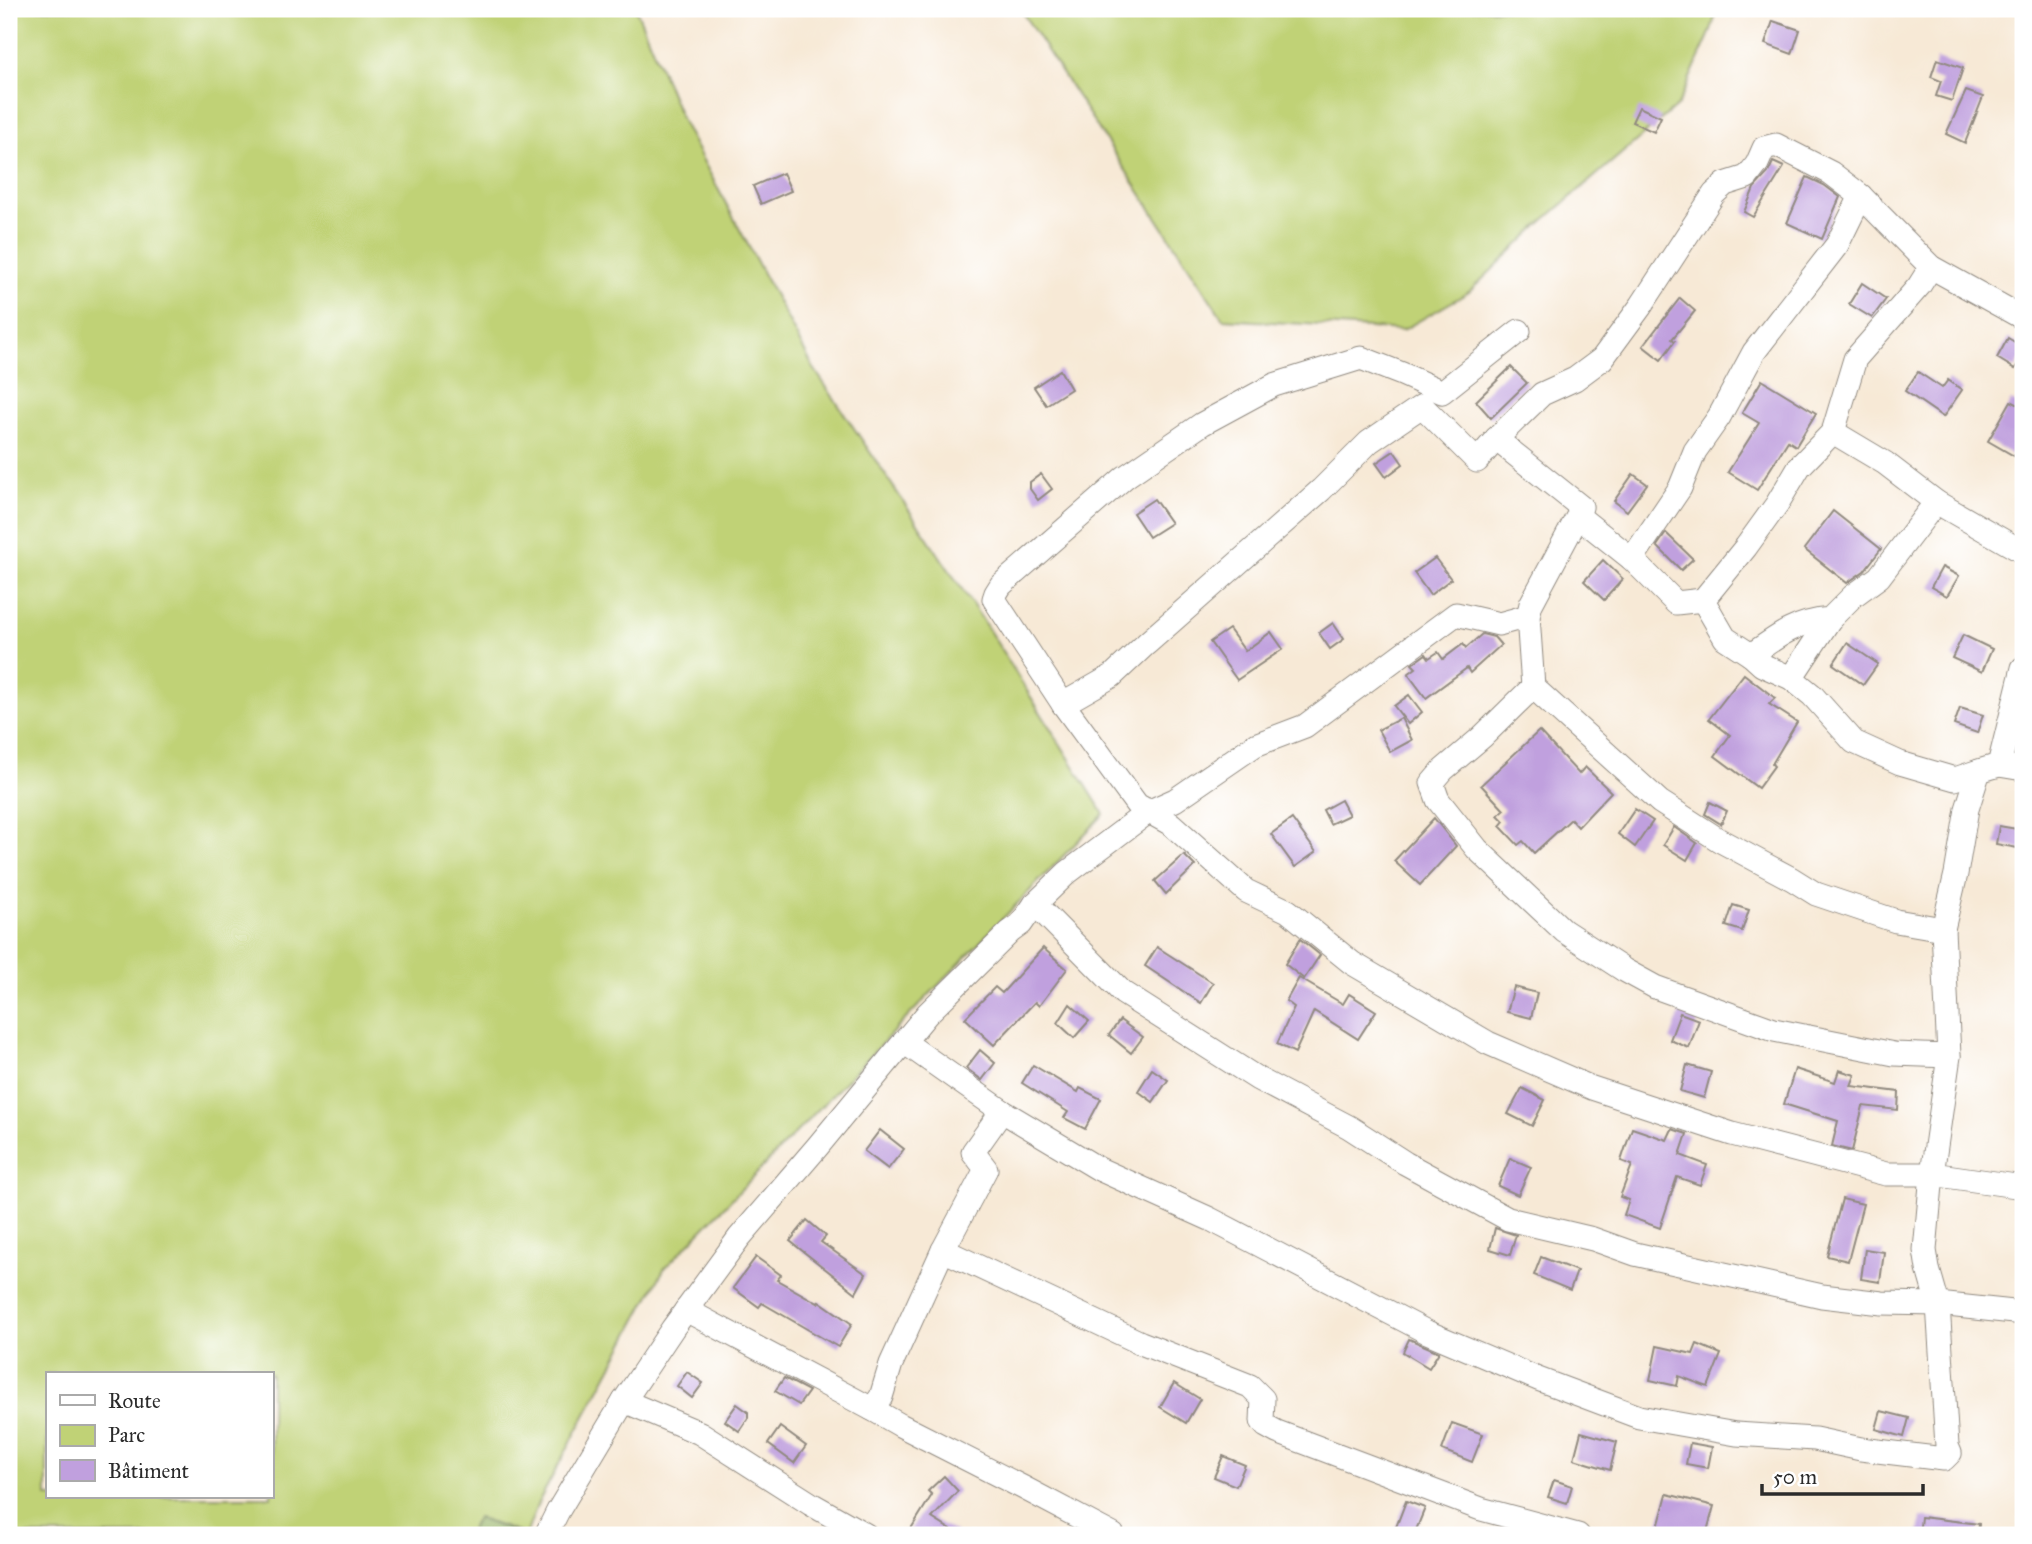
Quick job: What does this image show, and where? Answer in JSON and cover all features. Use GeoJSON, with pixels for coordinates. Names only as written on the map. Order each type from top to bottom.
{"type":"FeatureCollection","features":[{"type":"Feature","properties":{"kind":"street"},"geometry":{"type":"LineString","coordinates":[[1422,406],[1477,461],[1542,394],[1575,379],[1602,359],[1642,306],[1714,194],[1725,184],[1747,177],[1757,164],[1763,148],[1776,145],[1831,173],[1860,196],[1931,267],[2023,318]]}},
{"type":"Feature","properties":{"kind":"street"},"geometry":{"type":"LineString","coordinates":[[1632,559],[1680,488],[1695,451],[1719,417],[1754,352],[1837,245],[1860,196]]}},
{"type":"Feature","properties":{"kind":"street"},"geometry":{"type":"LineString","coordinates":[[1578,516],[1632,559],[1676,603],[1703,600],[1754,536],[1799,467],[1833,432],[1855,359],[1919,286],[1931,267]]}},
{"type":"Feature","properties":{"kind":"street"},"geometry":{"type":"LineString","coordinates":[[1063,704],[1112,676],[1321,490],[1369,442],[1442,393],[1519,331]]}},
{"type":"Feature","properties":{"kind":"street"},"geometry":{"type":"LineString","coordinates":[[1442,393],[1361,358],[1274,385],[1202,424],[1125,477],[1001,585],[994,599],[1063,704],[1137,805],[1171,824],[1246,891],[1288,911],[1352,963],[1488,1043],[1592,1088],[1732,1134],[1886,1174],[1932,1174],[2023,1187]]}},
{"type":"Feature","properties":{"kind":"street"},"geometry":{"type":"LineString","coordinates":[[1833,432],[1885,463],[1936,502],[2023,552]]}},
{"type":"Feature","properties":{"kind":"street"},"geometry":{"type":"LineString","coordinates":[[1496,439],[1581,507],[1531,604],[1528,616],[1533,687],[1660,802],[1719,840],[1816,894],[1896,921],[1943,929]]}},
{"type":"Feature","properties":{"kind":"street"},"geometry":{"type":"LineString","coordinates":[[1791,678],[1830,619],[1853,596],[1879,577],[1936,502]]}},
{"type":"Feature","properties":{"kind":"street"},"geometry":{"type":"LineString","coordinates":[[1703,600],[1725,638],[1751,654],[1762,665],[1791,678],[1812,695],[1854,742],[1900,763],[1955,779],[1989,768],[2023,769]]}},
{"type":"Feature","properties":{"kind":"street"},"geometry":{"type":"LineString","coordinates":[[547,1535],[558,1511],[624,1401],[739,1238],[927,1014],[1010,932],[1021,925],[1035,904],[1068,873],[1149,812],[1175,800],[1255,745],[1305,726],[1456,614],[1499,624],[1528,616]]}},
{"type":"Feature","properties":{"kind":"street"},"geometry":{"type":"LineString","coordinates":[[1751,654],[1780,635],[1809,621],[1830,619]]}},
{"type":"Feature","properties":{"kind":"street"},"geometry":{"type":"LineString","coordinates":[[904,1042],[1002,1111],[1099,1169],[1210,1219],[1427,1332],[1538,1379],[1639,1417],[1736,1434],[1815,1439],[1861,1449],[1944,1459],[1950,1453],[1947,1446],[1938,1304],[1925,1250],[1932,1174],[1949,1056],[1943,929],[1967,808],[1989,768],[2023,668]]}},
{"type":"Feature","properties":{"kind":"street"},"geometry":{"type":"LineString","coordinates":[[1533,687],[1432,783],[1438,800],[1477,849],[1564,931],[1655,987],[1774,1030],[1894,1054],[1949,1056]]}},
{"type":"Feature","properties":{"kind":"street"},"geometry":{"type":"LineString","coordinates":[[1035,904],[1123,993],[1258,1079],[1349,1127],[1405,1163],[1508,1219],[1593,1239],[1635,1254],[1822,1296],[2023,1313]]}},
{"type":"Feature","properties":{"kind":"street"},"geometry":{"type":"LineString","coordinates":[[872,1409],[881,1397],[891,1364],[943,1250],[986,1169],[973,1152],[1002,1111]]}},
{"type":"Feature","properties":{"kind":"street"},"geometry":{"type":"LineString","coordinates":[[943,1250],[1141,1343],[1250,1386],[1263,1399],[1262,1421],[1277,1432],[1481,1509],[1578,1535]]}},
{"type":"Feature","properties":{"kind":"street"},"geometry":{"type":"LineString","coordinates":[[686,1310],[900,1426],[1113,1535]]}},
{"type":"Feature","properties":{"kind":"street"},"geometry":{"type":"LineString","coordinates":[[624,1401],[700,1433],[811,1504],[866,1535]]}},
{"type":"Feature","properties":{"kind":"green space"},"geometry":{"type":"Polygon","coordinates":[[[9,9],[636,9],[683,123],[813,367],[982,619],[1104,814],[664,1269],[538,1503],[526,1535],[477,1518],[468,1535],[9,1535],[9,9]]]}},
{"type":"Feature","properties":{"kind":"green space"},"geometry":{"type":"Polygon","coordinates":[[[1020,9],[1717,9],[1711,31],[1678,105],[1542,222],[1469,292],[1403,330],[1223,319],[1020,9]]]}},
{"type":"Feature","properties":{"kind":"green space"},"geometry":{"type":"Polygon","coordinates":[[[477,1518],[522,1535],[468,1535],[477,1518]]]}},
{"type":"Feature","properties":{"kind":"building"},"geometry":{"type":"Polygon","coordinates":[[[1773,21],[1800,30],[1792,54],[1765,44],[1773,21]]]}},
{"type":"Feature","properties":{"kind":"building"},"geometry":{"type":"Polygon","coordinates":[[[1937,59],[1963,68],[1952,101],[1936,96],[1941,81],[1931,77],[1937,59]]]}},
{"type":"Feature","properties":{"kind":"building"},"geometry":{"type":"Polygon","coordinates":[[[1966,91],[1983,97],[1965,143],[1946,134],[1966,91]]]}},
{"type":"Feature","properties":{"kind":"building"},"geometry":{"type":"Polygon","coordinates":[[[1639,107],[1661,117],[1654,132],[1632,122],[1639,107]]]}},
{"type":"Feature","properties":{"kind":"building"},"geometry":{"type":"Polygon","coordinates":[[[1773,162],[1784,167],[1753,217],[1744,212],[1754,188],[1768,173],[1773,162]]]}},
{"type":"Feature","properties":{"kind":"building"},"geometry":{"type":"Polygon","coordinates":[[[783,173],[791,191],[761,204],[753,186],[783,173]]]}},
{"type":"Feature","properties":{"kind":"building"},"geometry":{"type":"Polygon","coordinates":[[[1807,177],[1840,197],[1822,239],[1787,223],[1807,177]]]}},
{"type":"Feature","properties":{"kind":"building"},"geometry":{"type":"Polygon","coordinates":[[[1862,283],[1886,299],[1872,318],[1849,304],[1862,283]]]}},
{"type":"Feature","properties":{"kind":"building"},"geometry":{"type":"Polygon","coordinates":[[[1680,298],[1695,311],[1672,339],[1675,341],[1661,360],[1643,346],[1680,298]]]}},
{"type":"Feature","properties":{"kind":"building"},"geometry":{"type":"Polygon","coordinates":[[[2008,338],[2023,347],[2023,355],[2015,369],[1997,358],[2008,338]]]}},
{"type":"Feature","properties":{"kind":"building"},"geometry":{"type":"Polygon","coordinates":[[[1511,367],[1527,383],[1491,418],[1476,401],[1511,367]]]}},
{"type":"Feature","properties":{"kind":"building"},"geometry":{"type":"Polygon","coordinates":[[[1060,370],[1071,389],[1046,405],[1034,387],[1060,370]]]}},
{"type":"Feature","properties":{"kind":"building"},"geometry":{"type":"Polygon","coordinates":[[[1918,372],[1942,388],[1948,380],[1962,390],[1943,417],[1905,391],[1918,372]]]}},
{"type":"Feature","properties":{"kind":"building"},"geometry":{"type":"Polygon","coordinates":[[[1762,380],[1816,413],[1796,446],[1788,441],[1757,490],[1728,472],[1759,423],[1742,413],[1762,380]]]}},
{"type":"Feature","properties":{"kind":"building"},"geometry":{"type":"Polygon","coordinates":[[[2011,401],[2023,407],[2023,443],[2016,457],[1988,441],[2011,401]]]}},
{"type":"Feature","properties":{"kind":"building"},"geometry":{"type":"Polygon","coordinates":[[[1394,451],[1403,464],[1386,477],[1376,463],[1394,451]]]}},
{"type":"Feature","properties":{"kind":"building"},"geometry":{"type":"Polygon","coordinates":[[[1041,474],[1052,489],[1038,500],[1030,489],[1030,482],[1041,474]]]}},
{"type":"Feature","properties":{"kind":"building"},"geometry":{"type":"Polygon","coordinates":[[[1633,474],[1647,484],[1627,511],[1614,501],[1633,474]]]}},
{"type":"Feature","properties":{"kind":"building"},"geometry":{"type":"Polygon","coordinates":[[[1154,499],[1171,523],[1149,537],[1133,513],[1154,499]]]}},
{"type":"Feature","properties":{"kind":"building"},"geometry":{"type":"Polygon","coordinates":[[[1833,511],[1881,549],[1864,571],[1847,583],[1804,549],[1833,511]]]}},
{"type":"Feature","properties":{"kind":"building"},"geometry":{"type":"Polygon","coordinates":[[[1666,533],[1693,559],[1681,570],[1657,546],[1666,533]]]}},
{"type":"Feature","properties":{"kind":"building"},"geometry":{"type":"Polygon","coordinates":[[[1435,558],[1451,579],[1430,595],[1414,573],[1435,558]]]}},
{"type":"Feature","properties":{"kind":"building"},"geometry":{"type":"Polygon","coordinates":[[[1603,560],[1623,579],[1604,600],[1584,581],[1603,560]]]}},
{"type":"Feature","properties":{"kind":"building"},"geometry":{"type":"Polygon","coordinates":[[[1942,567],[1959,576],[1947,596],[1931,587],[1942,567]]]}},
{"type":"Feature","properties":{"kind":"building"},"geometry":{"type":"Polygon","coordinates":[[[1333,623],[1344,639],[1330,649],[1319,633],[1333,623]]]}},
{"type":"Feature","properties":{"kind":"building"},"geometry":{"type":"Polygon","coordinates":[[[1229,629],[1245,651],[1271,632],[1283,649],[1237,680],[1210,642],[1229,629]]]}},
{"type":"Feature","properties":{"kind":"building"},"geometry":{"type":"Polygon","coordinates":[[[1482,634],[1494,637],[1501,645],[1470,673],[1467,668],[1426,698],[1408,674],[1416,668],[1412,664],[1426,654],[1429,658],[1438,652],[1443,659],[1463,644],[1466,648],[1482,634]]]}},
{"type":"Feature","properties":{"kind":"building"},"geometry":{"type":"Polygon","coordinates":[[[1963,635],[1992,649],[1982,672],[1952,658],[1963,635]]]}},
{"type":"Feature","properties":{"kind":"building"},"geometry":{"type":"Polygon","coordinates":[[[1847,643],[1878,664],[1863,685],[1833,664],[1847,643]]]}},
{"type":"Feature","properties":{"kind":"building"},"geometry":{"type":"Polygon","coordinates":[[[1744,674],[1775,698],[1769,704],[1797,722],[1772,764],[1774,766],[1758,788],[1715,756],[1730,735],[1709,719],[1744,674]]]}},
{"type":"Feature","properties":{"kind":"building"},"geometry":{"type":"Polygon","coordinates":[[[1409,695],[1422,712],[1408,724],[1394,706],[1409,695]]]}},
{"type":"Feature","properties":{"kind":"building"},"geometry":{"type":"Polygon","coordinates":[[[1960,708],[1983,715],[1977,733],[1954,725],[1960,708]]]}},
{"type":"Feature","properties":{"kind":"building"},"geometry":{"type":"Polygon","coordinates":[[[1401,718],[1412,740],[1390,752],[1378,730],[1401,718]]]}},
{"type":"Feature","properties":{"kind":"building"},"geometry":{"type":"Polygon","coordinates":[[[1539,731],[1579,774],[1585,767],[1611,792],[1578,827],[1571,819],[1534,853],[1523,841],[1518,845],[1500,826],[1504,821],[1498,815],[1504,810],[1481,785],[1539,731]]]}},
{"type":"Feature","properties":{"kind":"building"},"geometry":{"type":"Polygon","coordinates":[[[1341,800],[1349,815],[1330,824],[1323,810],[1341,800]]]}},
{"type":"Feature","properties":{"kind":"building"},"geometry":{"type":"Polygon","coordinates":[[[1710,802],[1727,811],[1721,824],[1705,814],[1710,802]]]}},
{"type":"Feature","properties":{"kind":"building"},"geometry":{"type":"Polygon","coordinates":[[[1635,809],[1653,821],[1635,847],[1618,834],[1635,809]]]}},
{"type":"Feature","properties":{"kind":"building"},"geometry":{"type":"Polygon","coordinates":[[[1434,818],[1456,846],[1420,885],[1394,861],[1434,818]]]}},
{"type":"Feature","properties":{"kind":"building"},"geometry":{"type":"Polygon","coordinates":[[[1292,819],[1316,852],[1295,867],[1271,834],[1292,819]]]}},
{"type":"Feature","properties":{"kind":"building"},"geometry":{"type":"Polygon","coordinates":[[[1999,826],[2023,830],[2023,849],[1996,844],[1999,826]]]}},
{"type":"Feature","properties":{"kind":"building"},"geometry":{"type":"Polygon","coordinates":[[[1674,827],[1697,843],[1687,860],[1663,845],[1674,827]]]}},
{"type":"Feature","properties":{"kind":"building"},"geometry":{"type":"Polygon","coordinates":[[[1184,855],[1195,866],[1166,894],[1155,881],[1184,855]]]}},
{"type":"Feature","properties":{"kind":"building"},"geometry":{"type":"Polygon","coordinates":[[[1733,905],[1749,910],[1742,931],[1726,926],[1733,905]]]}},
{"type":"Feature","properties":{"kind":"building"},"geometry":{"type":"Polygon","coordinates":[[[1300,939],[1320,955],[1304,979],[1285,964],[1300,939]]]}},
{"type":"Feature","properties":{"kind":"building"},"geometry":{"type":"Polygon","coordinates":[[[1157,947],[1213,983],[1201,1003],[1145,966],[1157,947]]]}},
{"type":"Feature","properties":{"kind":"building"},"geometry":{"type":"Polygon","coordinates":[[[1043,948],[1067,969],[1039,1006],[1035,1002],[994,1045],[965,1018],[995,987],[1002,993],[1043,948]]]}},
{"type":"Feature","properties":{"kind":"building"},"geometry":{"type":"Polygon","coordinates":[[[1299,978],[1343,1004],[1349,994],[1376,1011],[1358,1039],[1314,1011],[1295,1053],[1277,1044],[1294,1007],[1286,1001],[1299,978]]]}},
{"type":"Feature","properties":{"kind":"building"},"geometry":{"type":"Polygon","coordinates":[[[1514,987],[1537,993],[1531,1018],[1507,1012],[1514,987]]]}},
{"type":"Feature","properties":{"kind":"building"},"geometry":{"type":"Polygon","coordinates":[[[1070,1004],[1089,1021],[1074,1038],[1058,1023],[1070,1004]]]}},
{"type":"Feature","properties":{"kind":"building"},"geometry":{"type":"Polygon","coordinates":[[[1680,1013],[1699,1020],[1689,1048],[1670,1040],[1680,1013]]]}},
{"type":"Feature","properties":{"kind":"building"},"geometry":{"type":"Polygon","coordinates":[[[1120,1020],[1143,1037],[1131,1053],[1109,1035],[1120,1020]]]}},
{"type":"Feature","properties":{"kind":"building"},"geometry":{"type":"Polygon","coordinates":[[[980,1050],[995,1063],[982,1080],[966,1068],[980,1050]]]}},
{"type":"Feature","properties":{"kind":"building"},"geometry":{"type":"Polygon","coordinates":[[[1033,1065],[1078,1092],[1080,1088],[1101,1099],[1085,1129],[1064,1118],[1068,1112],[1022,1083],[1033,1065]]]}},
{"type":"Feature","properties":{"kind":"building"},"geometry":{"type":"Polygon","coordinates":[[[1687,1065],[1711,1072],[1704,1098],[1680,1091],[1687,1065]]]}},
{"type":"Feature","properties":{"kind":"building"},"geometry":{"type":"Polygon","coordinates":[[[1152,1069],[1168,1080],[1153,1102],[1138,1091],[1152,1069]]]}},
{"type":"Feature","properties":{"kind":"building"},"geometry":{"type":"Polygon","coordinates":[[[1795,1069],[1835,1082],[1839,1070],[1855,1075],[1851,1086],[1899,1092],[1898,1110],[1863,1106],[1852,1151],[1832,1146],[1838,1121],[1784,1104],[1795,1069]]]}},
{"type":"Feature","properties":{"kind":"building"},"geometry":{"type":"Polygon","coordinates":[[[1522,1088],[1545,1100],[1532,1126],[1508,1114],[1522,1088]]]}},
{"type":"Feature","properties":{"kind":"building"},"geometry":{"type":"Polygon","coordinates":[[[1632,1128],[1667,1140],[1672,1129],[1687,1134],[1680,1155],[1707,1165],[1700,1185],[1677,1177],[1660,1228],[1624,1215],[1629,1200],[1620,1197],[1632,1165],[1621,1161],[1632,1128]]]}},
{"type":"Feature","properties":{"kind":"building"},"geometry":{"type":"Polygon","coordinates":[[[880,1130],[904,1149],[888,1169],[864,1151],[880,1130]]]}},
{"type":"Feature","properties":{"kind":"building"},"geometry":{"type":"Polygon","coordinates":[[[1510,1158],[1531,1167],[1518,1195],[1498,1186],[1510,1158]]]}},
{"type":"Feature","properties":{"kind":"building"},"geometry":{"type":"Polygon","coordinates":[[[1842,1199],[1863,1204],[1848,1261],[1827,1256],[1842,1199]]]}},
{"type":"Feature","properties":{"kind":"building"},"geometry":{"type":"Polygon","coordinates":[[[807,1220],[826,1236],[821,1242],[866,1274],[856,1293],[790,1241],[807,1220]]]}},
{"type":"Feature","properties":{"kind":"building"},"geometry":{"type":"Polygon","coordinates":[[[1495,1228],[1516,1235],[1510,1255],[1490,1249],[1495,1228]]]}},
{"type":"Feature","properties":{"kind":"building"},"geometry":{"type":"Polygon","coordinates":[[[1865,1249],[1884,1252],[1880,1282],[1861,1279],[1865,1249]]]}},
{"type":"Feature","properties":{"kind":"building"},"geometry":{"type":"Polygon","coordinates":[[[756,1257],[781,1275],[777,1280],[818,1303],[819,1301],[852,1324],[838,1347],[762,1303],[759,1307],[733,1288],[756,1257]]]}},
{"type":"Feature","properties":{"kind":"building"},"geometry":{"type":"Polygon","coordinates":[[[1541,1257],[1577,1271],[1570,1290],[1534,1275],[1541,1257]]]}},
{"type":"Feature","properties":{"kind":"building"},"geometry":{"type":"Polygon","coordinates":[[[1409,1339],[1439,1352],[1429,1368],[1403,1352],[1409,1339]]]}},
{"type":"Feature","properties":{"kind":"building"},"geometry":{"type":"Polygon","coordinates":[[[1697,1344],[1721,1354],[1708,1387],[1679,1376],[1677,1386],[1650,1380],[1657,1346],[1693,1354],[1697,1344]]]}},
{"type":"Feature","properties":{"kind":"building"},"geometry":{"type":"Polygon","coordinates":[[[687,1372],[703,1383],[692,1398],[677,1386],[687,1372]]]}},
{"type":"Feature","properties":{"kind":"building"},"geometry":{"type":"Polygon","coordinates":[[[784,1378],[809,1391],[799,1405],[775,1391],[784,1378]]]}},
{"type":"Feature","properties":{"kind":"building"},"geometry":{"type":"Polygon","coordinates":[[[1174,1383],[1200,1399],[1186,1423],[1160,1407],[1174,1383]]]}},
{"type":"Feature","properties":{"kind":"building"},"geometry":{"type":"Polygon","coordinates":[[[737,1404],[748,1412],[748,1418],[739,1431],[725,1421],[737,1404]]]}},
{"type":"Feature","properties":{"kind":"building"},"geometry":{"type":"Polygon","coordinates":[[[1881,1411],[1909,1418],[1904,1437],[1876,1429],[1881,1411]]]}},
{"type":"Feature","properties":{"kind":"building"},"geometry":{"type":"Polygon","coordinates":[[[1452,1423],[1483,1434],[1472,1462],[1442,1450],[1452,1423]]]}},
{"type":"Feature","properties":{"kind":"building"},"geometry":{"type":"Polygon","coordinates":[[[780,1427],[806,1446],[794,1463],[768,1444],[780,1427]]]}},
{"type":"Feature","properties":{"kind":"building"},"geometry":{"type":"Polygon","coordinates":[[[1581,1432],[1617,1442],[1610,1470],[1574,1459],[1581,1432]]]}},
{"type":"Feature","properties":{"kind":"building"},"geometry":{"type":"Polygon","coordinates":[[[1690,1443],[1712,1447],[1708,1468],[1686,1464],[1690,1443]]]}},
{"type":"Feature","properties":{"kind":"building"},"geometry":{"type":"Polygon","coordinates":[[[1223,1456],[1245,1465],[1236,1486],[1214,1477],[1223,1456]]]}},
{"type":"Feature","properties":{"kind":"building"},"geometry":{"type":"Polygon","coordinates":[[[944,1476],[958,1491],[932,1518],[959,1535],[907,1535],[932,1495],[928,1491],[944,1476]]]}},
{"type":"Feature","properties":{"kind":"building"},"geometry":{"type":"Polygon","coordinates":[[[1554,1480],[1572,1486],[1567,1503],[1548,1497],[1554,1480]]]}},
{"type":"Feature","properties":{"kind":"building"},"geometry":{"type":"Polygon","coordinates":[[[1667,1494],[1714,1506],[1706,1535],[1656,1535],[1667,1494]]]}},
{"type":"Feature","properties":{"kind":"building"},"geometry":{"type":"Polygon","coordinates":[[[1406,1501],[1425,1508],[1414,1535],[1393,1535],[1406,1501]]]}},
{"type":"Feature","properties":{"kind":"building"},"geometry":{"type":"Polygon","coordinates":[[[1921,1517],[1979,1524],[1978,1535],[1919,1535],[1921,1517]]]}}]}
